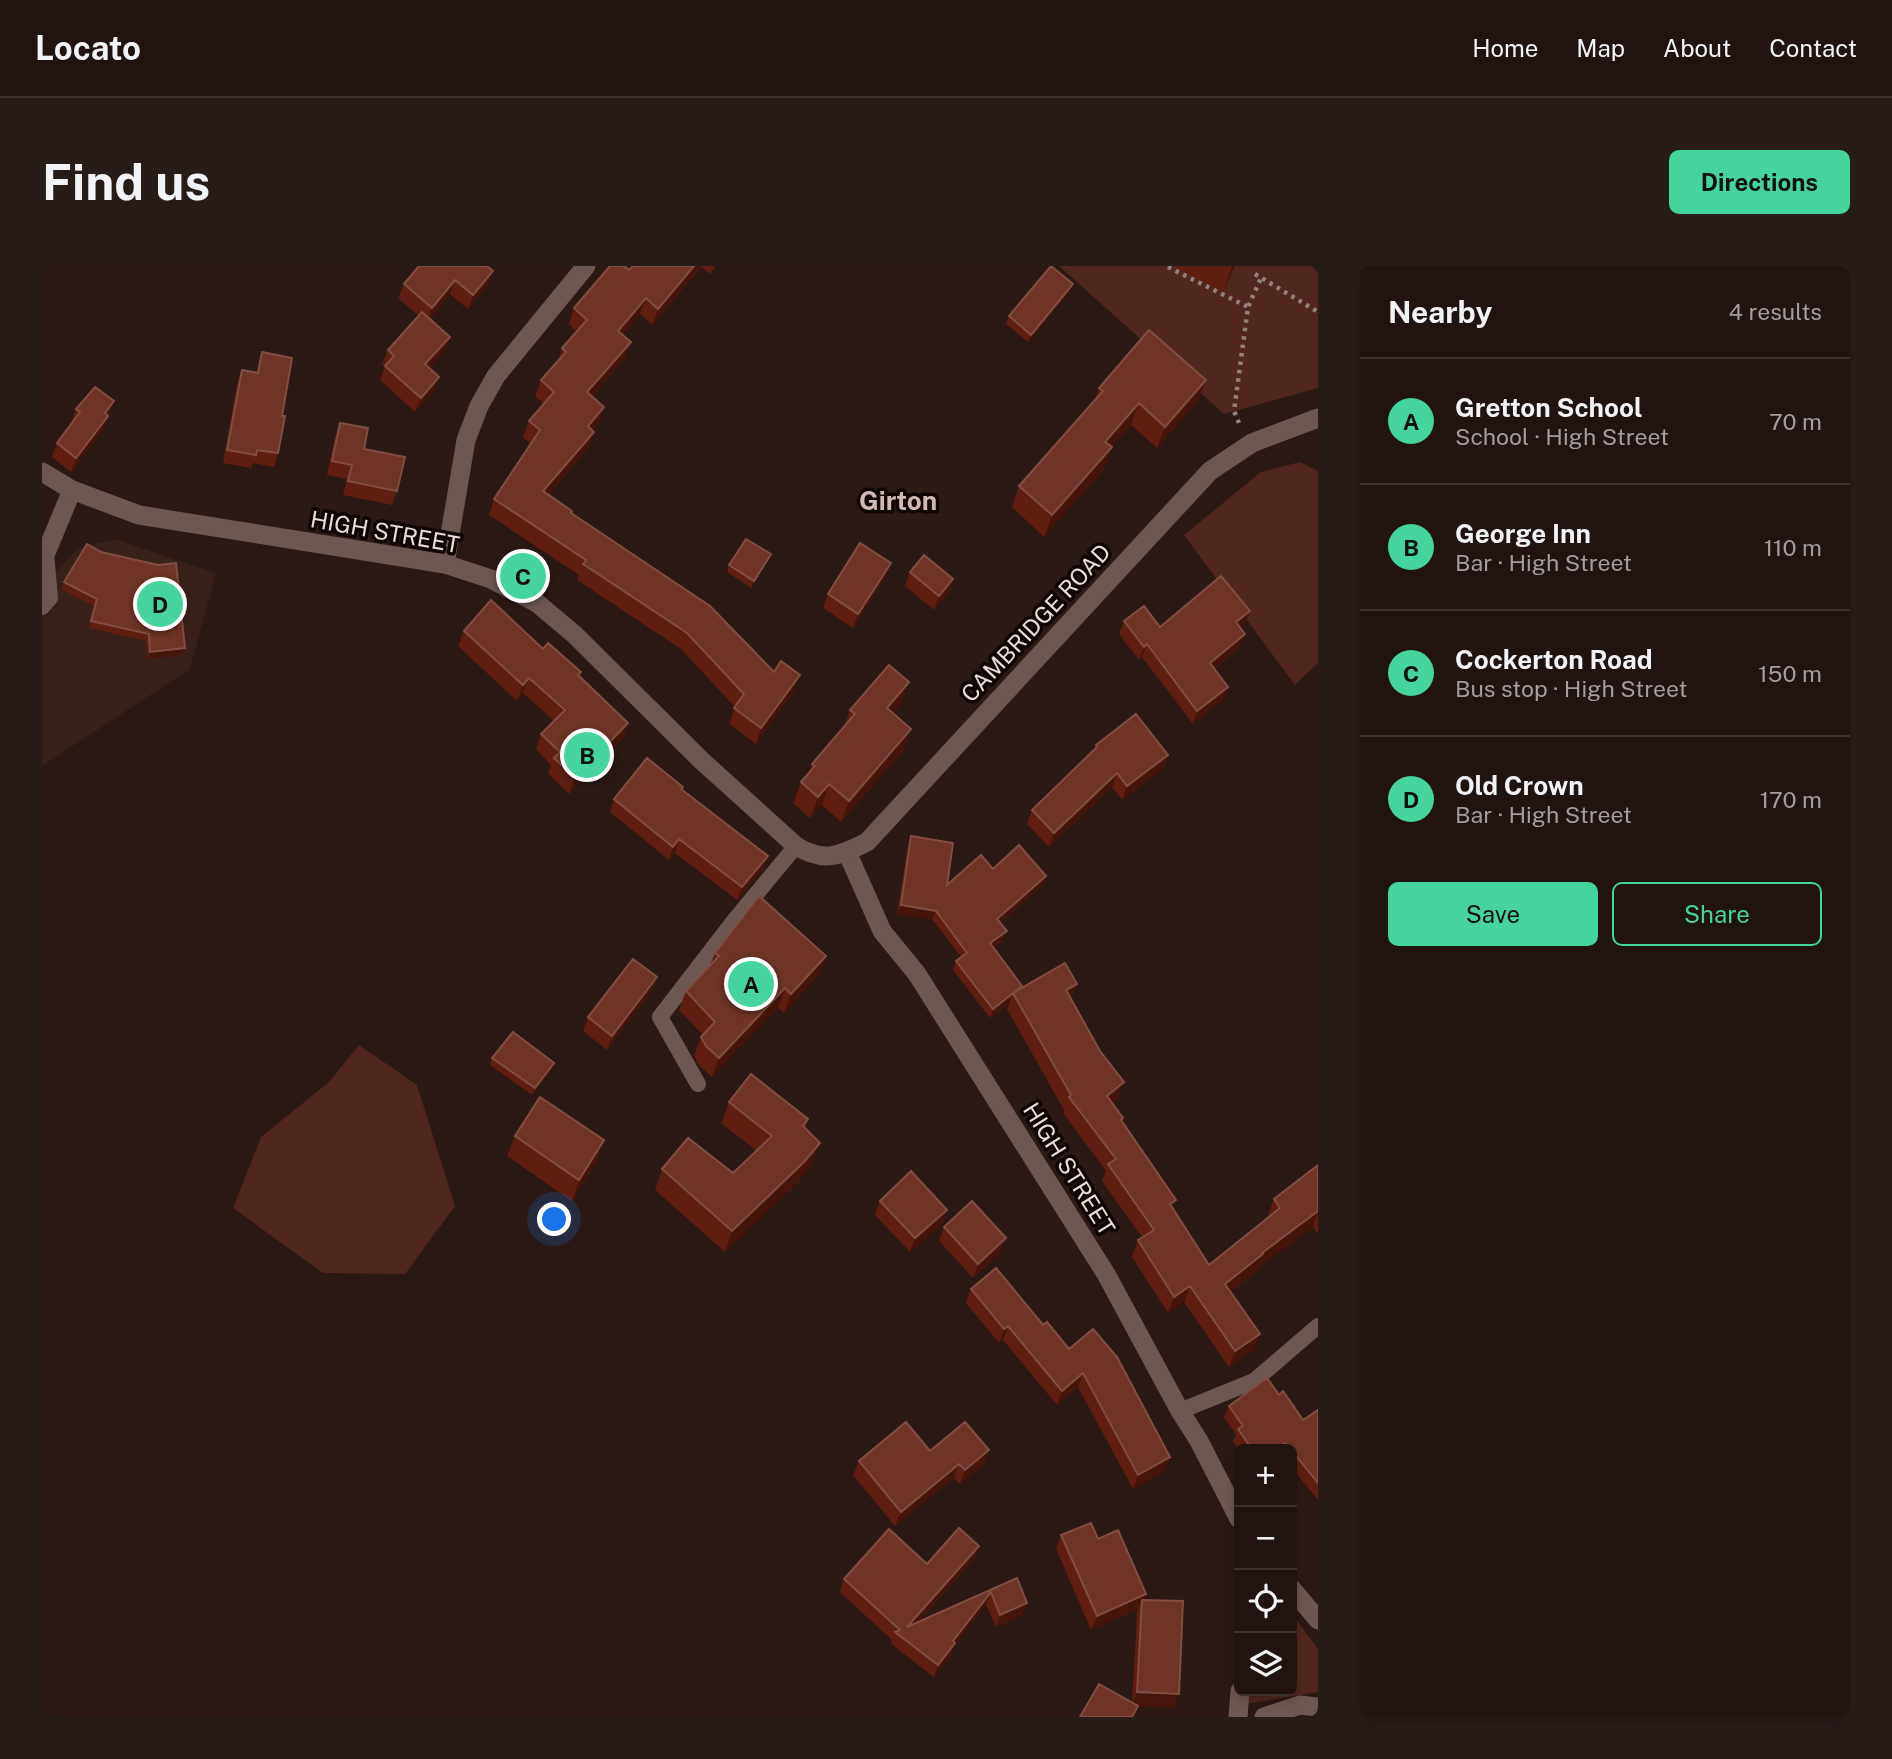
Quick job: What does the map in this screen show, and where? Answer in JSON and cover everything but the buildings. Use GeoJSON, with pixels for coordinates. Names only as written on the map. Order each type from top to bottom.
{"type":"FeatureCollection","features":[{"type":"Feature","properties":{"kind":"street"},"geometry":{"type":"LineString","coordinates":[[445,564],[466,440],[480,406],[496,376],[586,266]]}},
{"type":"Feature","properties":{"kind":"street","name":"CAMBRIDGE ROAD"},"geometry":{"type":"LineString","coordinates":[[796,846],[810,854],[824,857],[847,852],[867,842],[1210,471],[1252,443],[1317,419]]}},
{"type":"Feature","properties":{"kind":"street","name":"HIGH STREET"},"geometry":{"type":"LineString","coordinates":[[42,472],[72,490],[139,515],[445,564],[491,579],[537,603],[575,635],[702,761],[796,846]]}},
{"type":"Feature","properties":{"kind":"street"},"geometry":{"type":"LineString","coordinates":[[44,555],[72,490]]}},
{"type":"Feature","properties":{"kind":"street","name":"HIGH STREET"},"geometry":{"type":"LineString","coordinates":[[847,852],[882,931],[917,974],[1106,1275],[1234,1509]]}},
{"type":"Feature","properties":{"kind":"street"},"geometry":{"type":"LineString","coordinates":[[1297,1595],[1318,1620]]}},
{"type":"Feature","properties":{"kind":"street"},"geometry":{"type":"LineString","coordinates":[[1238,1717],[1240,1696]]}},
{"type":"Feature","properties":{"kind":"street"},"geometry":{"type":"LineString","coordinates":[[1264,1717],[1300,1705],[1318,1707]]}},
{"type":"Feature","properties":{"kind":"lane"},"geometry":{"type":"LineString","coordinates":[[42,607],[50,598],[44,555]]}},
{"type":"Feature","properties":{"kind":"lane"},"geometry":{"type":"LineString","coordinates":[[698,1084],[660,1017],[796,846]]}},
{"type":"Feature","properties":{"kind":"lane"},"geometry":{"type":"LineString","coordinates":[[1180,1411],[1254,1381],[1318,1326]]}},
{"type":"Feature","properties":{"kind":"path"},"geometry":{"type":"LineString","coordinates":[[1168,267],[1248,307]]}},
{"type":"Feature","properties":{"kind":"path"},"geometry":{"type":"LineString","coordinates":[[1255,274],[1318,312]]}},
{"type":"Feature","properties":{"kind":"path"},"geometry":{"type":"LineString","coordinates":[[1252,443],[1234,411],[1248,307],[1261,278]]}},
{"type":"Feature","properties":{"kind":"shaded area"},"geometry":{"type":"Polygon","coordinates":[[[1059,266],[1318,266],[1318,388],[1224,414],[1059,266]]]}},
{"type":"Feature","properties":{"kind":"shaded area"},"geometry":{"type":"Polygon","coordinates":[[[1300,462],[1318,471],[1318,663],[1295,685],[1184,535],[1261,472],[1300,462]]]}},
{"type":"Feature","properties":{"kind":"shaded area"},"geometry":{"type":"Polygon","coordinates":[[[115,539],[216,573],[190,669],[42,766],[42,586],[78,548],[115,539]]]}},
{"type":"Feature","properties":{"kind":"shaded area"},"geometry":{"type":"Polygon","coordinates":[[[359,1045],[417,1085],[455,1206],[405,1274],[323,1273],[233,1208],[261,1137],[329,1082],[359,1045]]]}},
{"type":"Feature","properties":{"kind":"shaded area"},"geometry":{"type":"Polygon","coordinates":[[[1297,1621],[1318,1649],[1318,1692],[1297,1696],[1297,1621]]]}},
{"type":"Feature","properties":{"kind":"shaded area"},"geometry":{"type":"Polygon","coordinates":[[[1247,1696],[1294,1696],[1246,1704],[1247,1696]]]}},
{"type":"Feature","properties":{"kind":"place","name":"Cockerton Road"},"geometry":{"type":"Point","coordinates":[523,576]}},
{"type":"Feature","properties":{"kind":"place","name":"Old Crown"},"geometry":{"type":"Point","coordinates":[160,604]}},
{"type":"Feature","properties":{"kind":"place","name":"George Inn"},"geometry":{"type":"Point","coordinates":[587,755]}},
{"type":"Feature","properties":{"kind":"place","name":"Gretton School"},"geometry":{"type":"Point","coordinates":[751,984]}},
{"type":"Feature","properties":{"kind":"district","name":"Girton"},"geometry":{"type":"Point","coordinates":[898,501]}}]}
